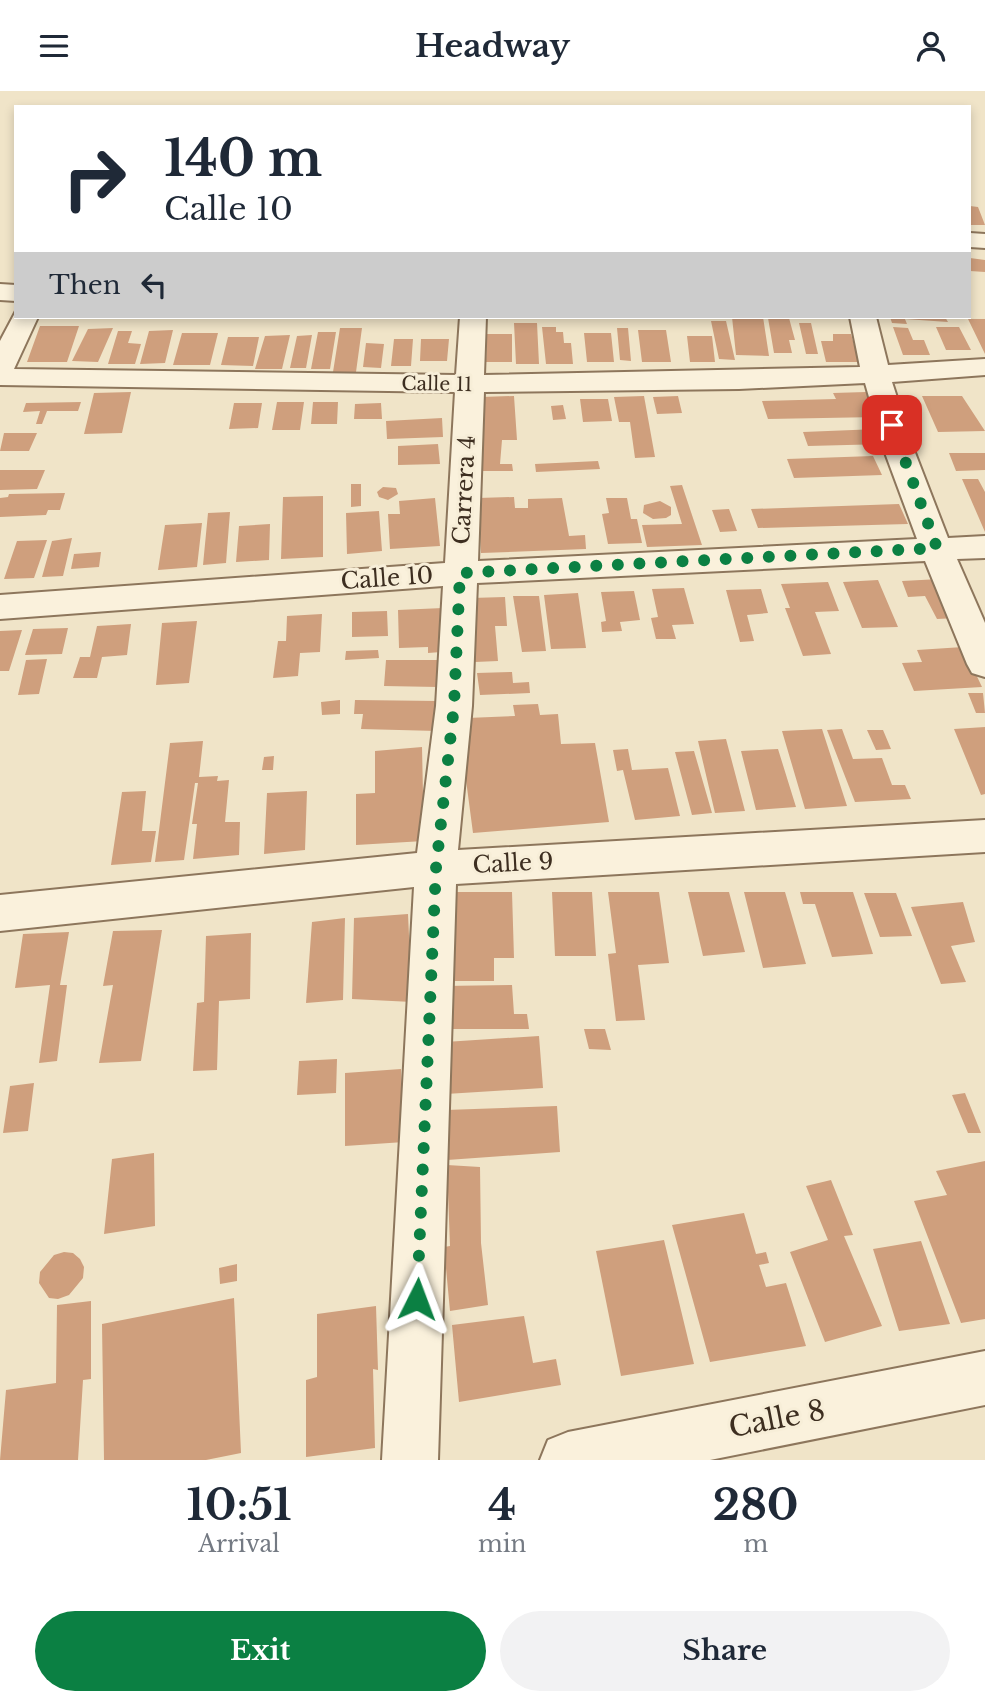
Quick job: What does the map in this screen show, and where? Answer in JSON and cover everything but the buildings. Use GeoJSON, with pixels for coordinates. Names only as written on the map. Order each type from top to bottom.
{"type":"FeatureCollection","features":[{"type":"Feature","properties":{"kind":"street"},"geometry":{"type":"LineString","coordinates":[[0,369],[23,319]]}},
{"type":"Feature","properties":{"kind":"street","name":"Carrera 4"},"geometry":{"type":"LineString","coordinates":[[410,1460],[436,868],[454,706],[473,319]]}},
{"type":"Feature","properties":{"kind":"street"},"geometry":{"type":"LineString","coordinates":[[863,319],[874,376],[937,548],[985,664]]}},
{"type":"Feature","properties":{"kind":"street","name":"Calle 11"},"geometry":{"type":"LineString","coordinates":[[0,377],[470,385],[874,376],[985,367]]}},
{"type":"Feature","properties":{"kind":"street","name":"Calle 11"},"geometry":{"type":"LineString","coordinates":[[874,376],[903,386],[985,384]]}},
{"type":"Feature","properties":{"kind":"street","name":"Calle 10"},"geometry":{"type":"LineString","coordinates":[[0,607],[460,573],[985,547]]}},
{"type":"Feature","properties":{"kind":"street","name":"Calle 9"},"geometry":{"type":"LineString","coordinates":[[0,913],[436,868],[985,836]]}},
{"type":"Feature","properties":{"kind":"street","name":"Calle 8"},"geometry":{"type":"LineString","coordinates":[[568,1460],[985,1378]]}},
{"type":"Feature","properties":{"kind":"route"},"geometry":{"type":"LineString","coordinates":[[417,1299],[436,868],[454,706],[460,573],[937,548],[892,425]]}}]}
